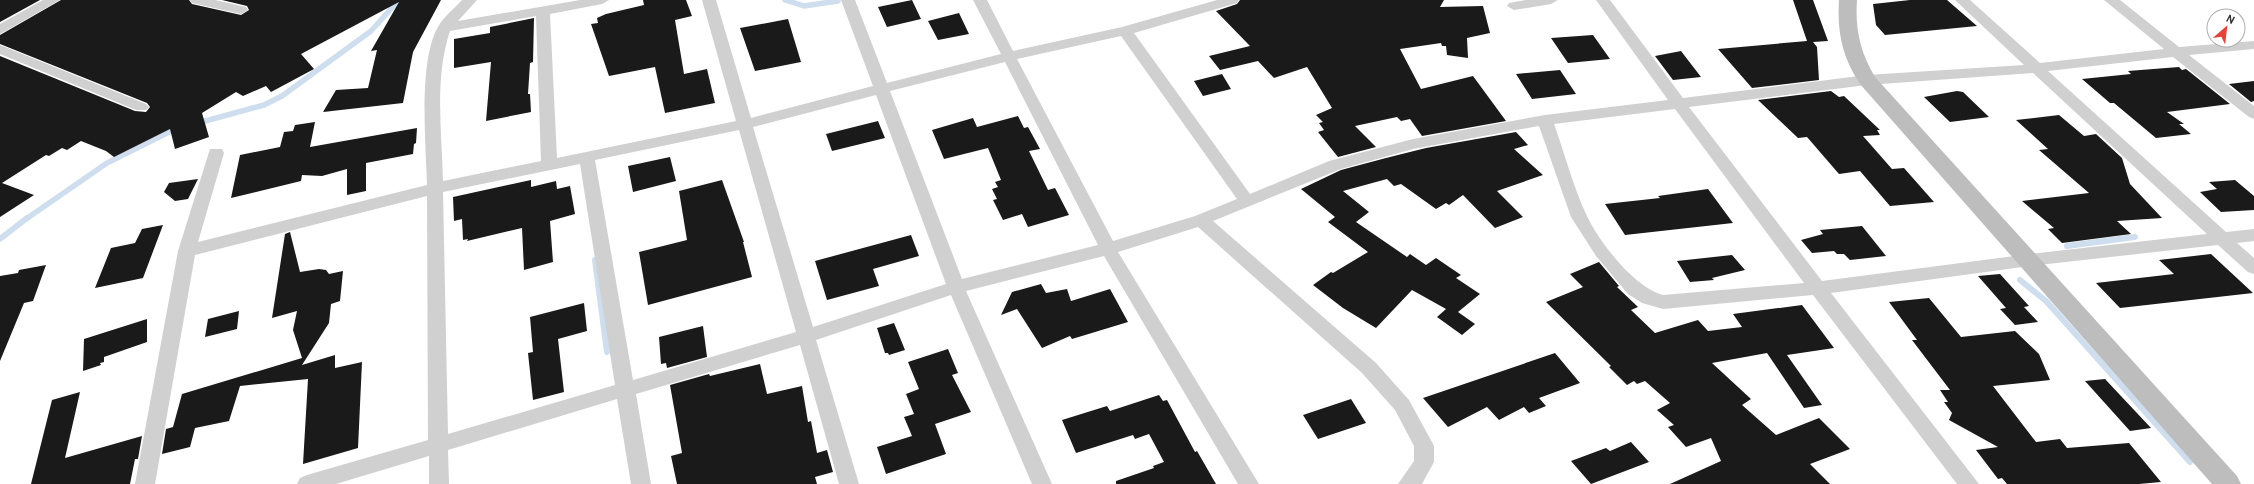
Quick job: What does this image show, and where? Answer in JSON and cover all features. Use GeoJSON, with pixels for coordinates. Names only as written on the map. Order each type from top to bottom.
{"type":"FeatureCollection","features":[{"type":"Feature","properties":{"kind":"main road"},"geometry":{"type":"LineString","coordinates":[[1846,0],[1848,41],[1854,58],[1867,80],[2030,260],[2228,484]]}},
{"type":"Feature","properties":{"kind":"street"},"geometry":{"type":"LineString","coordinates":[[0,30],[52,0]]}},
{"type":"Feature","properties":{"kind":"street"},"geometry":{"type":"LineString","coordinates":[[197,0],[241,10]]}},
{"type":"Feature","properties":{"kind":"street"},"geometry":{"type":"LineString","coordinates":[[439,484],[440,444],[433,189],[433,72],[436,52],[444,28],[470,0]]}},
{"type":"Feature","properties":{"kind":"street"},"geometry":{"type":"LineString","coordinates":[[444,28],[602,0]]}},
{"type":"Feature","properties":{"kind":"street"},"geometry":{"type":"LineString","coordinates":[[709,0],[848,484]]}},
{"type":"Feature","properties":{"kind":"street"},"geometry":{"type":"LineString","coordinates":[[848,0],[956,287],[1042,484]]}},
{"type":"Feature","properties":{"kind":"street"},"geometry":{"type":"LineString","coordinates":[[980,0],[1108,249],[1248,484]]}},
{"type":"Feature","properties":{"kind":"street"},"geometry":{"type":"LineString","coordinates":[[187,251],[433,189],[745,124],[880,88],[1010,56],[1124,31],[1232,0]]}},
{"type":"Feature","properties":{"kind":"street"},"geometry":{"type":"LineString","coordinates":[[1514,6],[1551,0]]}},
{"type":"Feature","properties":{"kind":"street"},"geometry":{"type":"LineString","coordinates":[[1603,0],[1677,104],[1969,484]]}},
{"type":"Feature","properties":{"kind":"street"},"geometry":{"type":"LineString","coordinates":[[1962,0],[2038,68],[2254,268]]}},
{"type":"Feature","properties":{"kind":"street"},"geometry":{"type":"LineString","coordinates":[[2112,0],[2254,114]]}},
{"type":"Feature","properties":{"kind":"street"},"geometry":{"type":"LineString","coordinates":[[543,11],[549,165]]}},
{"type":"Feature","properties":{"kind":"street"},"geometry":{"type":"LineString","coordinates":[[1124,31],[1246,200]]}},
{"type":"Feature","properties":{"kind":"street"},"geometry":{"type":"LineString","coordinates":[[307,484],[806,336],[956,287],[1108,249],[1201,220],[1308,174],[1379,152],[1545,120],[1867,80],[2038,68],[2176,52],[2254,46]]}},
{"type":"Feature","properties":{"kind":"street"},"geometry":{"type":"LineString","coordinates":[[0,50],[141,107]]}},
{"type":"Feature","properties":{"kind":"street"},"geometry":{"type":"LineString","coordinates":[[1545,120],[1579,217],[1602,252],[1634,289],[1648,298],[1669,302],[1817,288],[2030,260],[2223,240],[2254,235]]}},
{"type":"Feature","properties":{"kind":"street"},"geometry":{"type":"LineString","coordinates":[[145,484],[187,251],[216,152]]}},
{"type":"Feature","properties":{"kind":"street"},"geometry":{"type":"LineString","coordinates":[[587,157],[641,484]]}},
{"type":"Feature","properties":{"kind":"street"},"geometry":{"type":"LineString","coordinates":[[1201,220],[1369,368],[1402,406],[1424,446],[1424,462],[1412,482],[1408,484]]}},
{"type":"Feature","properties":{"kind":"building"},"geometry":{"type":"Polygon","coordinates":[[[0,0],[40,0],[0,22],[0,0]]]}},
{"type":"Feature","properties":{"kind":"building"},"geometry":{"type":"Polygon","coordinates":[[[61,0],[189,0],[192,4],[241,15],[249,10],[247,6],[222,0],[441,0],[413,52],[403,103],[323,112],[336,90],[368,88],[377,50],[371,51],[399,2],[301,54],[314,69],[271,92],[266,86],[243,96],[236,92],[202,113],[209,137],[175,149],[170,129],[114,157],[106,151],[81,141],[67,150],[62,148],[49,156],[46,155],[2,183],[34,195],[0,217],[0,56],[135,111],[146,112],[150,107],[147,103],[0,44],[0,35],[61,0]]]}},
{"type":"Feature","properties":{"kind":"building"},"geometry":{"type":"Polygon","coordinates":[[[643,0],[686,0],[692,16],[675,20],[684,74],[707,69],[715,103],[665,113],[655,67],[609,76],[591,24],[598,23],[597,18],[606,14],[644,5],[643,0]]]}},
{"type":"Feature","properties":{"kind":"building"},"geometry":{"type":"Polygon","coordinates":[[[912,0],[921,19],[887,27],[878,7],[912,0]]]}},
{"type":"Feature","properties":{"kind":"building"},"geometry":{"type":"Polygon","coordinates":[[[1240,0],[1444,0],[1440,7],[1483,6],[1490,33],[1467,38],[1468,58],[1447,55],[1446,46],[1442,46],[1441,43],[1400,49],[1421,89],[1473,76],[1506,121],[1422,136],[1410,119],[1401,121],[1397,117],[1355,126],[1376,147],[1338,157],[1318,132],[1324,130],[1319,123],[1323,122],[1316,115],[1332,108],[1307,67],[1274,78],[1258,61],[1220,70],[1209,56],[1250,46],[1216,11],[1237,4],[1240,0]]]}},
{"type":"Feature","properties":{"kind":"building"},"geometry":{"type":"Polygon","coordinates":[[[1793,0],[1813,0],[1828,41],[1813,42],[1817,47],[1819,80],[1752,88],[1718,49],[1807,41],[1793,0]]]}},
{"type":"Feature","properties":{"kind":"building"},"geometry":{"type":"Polygon","coordinates":[[[1910,0],[1947,0],[1977,26],[1885,35],[1876,25],[1873,4],[1910,0]]]}},
{"type":"Feature","properties":{"kind":"building"},"geometry":{"type":"Polygon","coordinates":[[[959,13],[969,34],[938,40],[928,21],[959,13]]]}},
{"type":"Feature","properties":{"kind":"building"},"geometry":{"type":"Polygon","coordinates":[[[534,18],[533,62],[530,63],[528,94],[530,94],[531,112],[486,121],[491,62],[454,68],[454,39],[490,33],[490,27],[534,18]]]}},
{"type":"Feature","properties":{"kind":"building"},"geometry":{"type":"Polygon","coordinates":[[[788,19],[801,62],[755,71],[740,28],[788,19]]]}},
{"type":"Feature","properties":{"kind":"building"},"geometry":{"type":"Polygon","coordinates":[[[1593,35],[1610,59],[1568,63],[1551,38],[1593,35]]]}},
{"type":"Feature","properties":{"kind":"building"},"geometry":{"type":"Polygon","coordinates":[[[1681,51],[1701,77],[1673,80],[1655,56],[1681,51]]]}},
{"type":"Feature","properties":{"kind":"building"},"geometry":{"type":"Polygon","coordinates":[[[2179,67],[2182,70],[2186,69],[2230,104],[2167,112],[2184,124],[2179,124],[2191,134],[2156,138],[2114,103],[2110,103],[2082,79],[2131,74],[2128,71],[2179,67]]]}},
{"type":"Feature","properties":{"kind":"building"},"geometry":{"type":"Polygon","coordinates":[[[1560,70],[1576,94],[1532,99],[1516,74],[1560,70]]]}},
{"type":"Feature","properties":{"kind":"building"},"geometry":{"type":"Polygon","coordinates":[[[1222,74],[1231,89],[1203,96],[1194,81],[1222,74]]]}},
{"type":"Feature","properties":{"kind":"building"},"geometry":{"type":"Polygon","coordinates":[[[2254,81],[2254,101],[2251,102],[2229,84],[2254,81]]]}},
{"type":"Feature","properties":{"kind":"building"},"geometry":{"type":"Polygon","coordinates":[[[1831,91],[1839,97],[1844,96],[1880,130],[1877,130],[1880,135],[1863,136],[1892,169],[1904,168],[1934,202],[1890,206],[1860,171],[1839,174],[1807,137],[1798,138],[1758,100],[1831,91]]]}},
{"type":"Feature","properties":{"kind":"building"},"geometry":{"type":"Polygon","coordinates":[[[1957,91],[1963,92],[1989,117],[1950,122],[1924,97],[1957,91]]]}},
{"type":"Feature","properties":{"kind":"building"},"geometry":{"type":"Polygon","coordinates":[[[2059,115],[2084,136],[2096,134],[2122,158],[2130,184],[2162,218],[2117,221],[2131,234],[2062,243],[2048,229],[2054,228],[2022,201],[2089,193],[2039,150],[2048,149],[2016,120],[2059,115]]]}},
{"type":"Feature","properties":{"kind":"building"},"geometry":{"type":"Polygon","coordinates":[[[1018,116],[1024,128],[1028,127],[1040,149],[1029,151],[1048,190],[1055,188],[1069,215],[1028,227],[1022,214],[1003,220],[993,200],[997,199],[992,189],[998,187],[995,182],[1001,180],[988,148],[944,159],[932,130],[973,118],[977,127],[1018,116]]]}},
{"type":"Feature","properties":{"kind":"building"},"geometry":{"type":"Polygon","coordinates":[[[878,121],[885,138],[832,151],[826,134],[878,121]]]}},
{"type":"Feature","properties":{"kind":"building"},"geometry":{"type":"Polygon","coordinates":[[[315,122],[310,147],[417,128],[416,143],[414,144],[413,154],[366,163],[366,191],[347,195],[347,169],[322,176],[302,175],[301,181],[231,198],[240,155],[280,147],[284,132],[293,131],[295,125],[315,122]]]}},
{"type":"Feature","properties":{"kind":"building"},"geometry":{"type":"Polygon","coordinates":[[[1516,132],[1528,145],[1514,149],[1543,175],[1497,191],[1523,217],[1495,228],[1463,195],[1449,205],[1446,203],[1436,209],[1401,184],[1394,186],[1387,179],[1343,191],[1369,212],[1356,222],[1407,257],[1410,254],[1426,265],[1436,258],[1461,275],[1456,278],[1480,294],[1458,312],[1475,324],[1462,335],[1437,317],[1446,309],[1412,290],[1376,328],[1343,308],[1313,285],[1331,272],[1333,273],[1368,252],[1328,222],[1335,217],[1301,189],[1341,170],[1386,158],[1426,148],[1516,132]]]}},
{"type":"Feature","properties":{"kind":"building"},"geometry":{"type":"Polygon","coordinates":[[[670,157],[676,181],[633,192],[628,166],[670,157]]]}},
{"type":"Feature","properties":{"kind":"building"},"geometry":{"type":"Polygon","coordinates":[[[198,179],[188,199],[175,201],[164,192],[169,183],[198,179]]]}},
{"type":"Feature","properties":{"kind":"building"},"geometry":{"type":"Polygon","coordinates":[[[531,180],[531,187],[556,181],[557,189],[570,186],[575,214],[550,221],[553,262],[524,270],[522,228],[467,241],[468,239],[463,240],[462,219],[454,221],[453,197],[531,180]]]}},
{"type":"Feature","properties":{"kind":"building"},"geometry":{"type":"Polygon","coordinates":[[[722,180],[744,242],[752,277],[648,305],[639,252],[687,240],[679,191],[722,180]]]}},
{"type":"Feature","properties":{"kind":"building"},"geometry":{"type":"Polygon","coordinates":[[[2235,180],[2254,196],[2254,210],[2221,212],[2200,192],[2217,189],[2209,182],[2235,180]]]}},
{"type":"Feature","properties":{"kind":"building"},"geometry":{"type":"Polygon","coordinates":[[[1708,189],[1733,223],[1625,235],[1605,204],[1660,198],[1658,196],[1708,189]]]}},
{"type":"Feature","properties":{"kind":"building"},"geometry":{"type":"Polygon","coordinates":[[[163,225],[143,278],[95,288],[111,248],[135,243],[142,229],[163,225]]]}},
{"type":"Feature","properties":{"kind":"building"},"geometry":{"type":"Polygon","coordinates":[[[1862,226],[1886,256],[1850,260],[1844,254],[1837,254],[1834,251],[1812,253],[1801,240],[1823,234],[1820,230],[1862,226]]]}},
{"type":"Feature","properties":{"kind":"building"},"geometry":{"type":"Polygon","coordinates":[[[290,232],[300,272],[319,269],[326,270],[329,274],[343,271],[340,301],[331,304],[329,323],[302,365],[335,355],[335,368],[362,362],[358,448],[303,464],[308,379],[240,386],[229,421],[195,428],[190,447],[162,454],[166,429],[173,427],[182,394],[302,358],[293,330],[297,311],[272,318],[285,234],[290,232]]]}},
{"type":"Feature","properties":{"kind":"building"},"geometry":{"type":"Polygon","coordinates":[[[911,235],[919,256],[873,269],[879,286],[827,300],[815,261],[911,235]]]}},
{"type":"Feature","properties":{"kind":"building"},"geometry":{"type":"Polygon","coordinates":[[[2211,254],[2253,293],[2120,308],[2096,283],[2174,274],[2159,260],[2211,254]]]}},
{"type":"Feature","properties":{"kind":"building"},"geometry":{"type":"Polygon","coordinates":[[[1732,255],[1745,270],[1712,278],[1714,280],[1690,282],[1677,261],[1732,255]]]}},
{"type":"Feature","properties":{"kind":"building"},"geometry":{"type":"Polygon","coordinates":[[[1599,262],[1619,286],[1617,287],[1638,307],[1631,310],[1655,333],[1698,320],[1708,331],[1742,327],[1733,314],[1802,305],[1834,348],[1787,355],[1822,405],[1804,408],[1767,353],[1712,363],[1751,399],[1742,405],[1776,435],[1819,418],[1850,449],[1810,464],[1830,484],[1670,484],[1721,461],[1711,438],[1686,447],[1668,427],[1674,425],[1657,410],[1670,403],[1645,381],[1637,384],[1634,381],[1627,385],[1609,367],[1611,366],[1546,302],[1583,287],[1570,274],[1599,262]]]}},
{"type":"Feature","properties":{"kind":"building"},"geometry":{"type":"Polygon","coordinates":[[[46,265],[33,301],[24,303],[0,361],[0,276],[18,273],[19,270],[46,265]]]}},
{"type":"Feature","properties":{"kind":"building"},"geometry":{"type":"Polygon","coordinates":[[[2000,274],[2029,306],[2024,307],[2038,322],[2015,325],[2000,309],[2006,308],[1978,276],[2000,274]]]}},
{"type":"Feature","properties":{"kind":"building"},"geometry":{"type":"Polygon","coordinates":[[[1041,284],[1046,293],[1067,289],[1071,301],[1110,289],[1128,322],[1072,339],[1070,336],[1042,348],[1017,309],[1001,315],[1012,292],[1041,284]]]}},
{"type":"Feature","properties":{"kind":"building"},"geometry":{"type":"Polygon","coordinates":[[[1929,298],[1961,337],[2015,331],[2039,354],[2050,380],[1993,386],[2036,442],[2060,439],[2067,448],[2129,443],[2161,482],[2139,484],[2007,484],[2002,478],[1998,479],[1976,450],[1998,447],[1949,420],[1952,413],[1944,402],[1948,402],[1940,390],[1950,390],[1912,340],[1917,340],[1889,302],[1929,298]]]}},
{"type":"Feature","properties":{"kind":"building"},"geometry":{"type":"Polygon","coordinates":[[[584,303],[587,331],[558,339],[564,392],[533,400],[528,353],[533,352],[530,317],[584,303]]]}},
{"type":"Feature","properties":{"kind":"building"},"geometry":{"type":"Polygon","coordinates":[[[239,311],[237,329],[205,337],[208,319],[239,311]]]}},
{"type":"Feature","properties":{"kind":"building"},"geometry":{"type":"Polygon","coordinates":[[[147,319],[147,342],[104,357],[104,362],[100,363],[101,365],[83,371],[84,339],[147,319]]]}},
{"type":"Feature","properties":{"kind":"building"},"geometry":{"type":"Polygon","coordinates":[[[894,323],[905,350],[889,355],[888,353],[885,353],[877,328],[894,323]]]}},
{"type":"Feature","properties":{"kind":"building"},"geometry":{"type":"Polygon","coordinates":[[[703,326],[707,357],[667,368],[666,363],[661,364],[659,337],[703,326]]]}},
{"type":"Feature","properties":{"kind":"building"},"geometry":{"type":"Polygon","coordinates":[[[948,349],[958,373],[952,375],[971,412],[935,424],[946,454],[886,474],[877,447],[912,436],[904,417],[914,414],[906,394],[919,389],[908,362],[948,349]]]}},
{"type":"Feature","properties":{"kind":"building"},"geometry":{"type":"Polygon","coordinates":[[[1555,353],[1580,383],[1539,398],[1546,406],[1529,413],[1524,407],[1499,420],[1487,407],[1448,427],[1423,398],[1555,353]]]}},
{"type":"Feature","properties":{"kind":"building"},"geometry":{"type":"Polygon","coordinates":[[[760,364],[767,394],[802,386],[808,422],[811,421],[817,453],[827,450],[833,472],[815,477],[817,484],[677,484],[671,456],[682,453],[670,385],[709,374],[710,376],[760,364]]]}},
{"type":"Feature","properties":{"kind":"building"},"geometry":{"type":"Polygon","coordinates":[[[2105,379],[2151,428],[2130,431],[2085,381],[2105,379]]]}},
{"type":"Feature","properties":{"kind":"building"},"geometry":{"type":"Polygon","coordinates":[[[80,392],[65,458],[142,436],[138,459],[135,459],[130,484],[31,484],[52,400],[80,392]]]}},
{"type":"Feature","properties":{"kind":"building"},"geometry":{"type":"Polygon","coordinates":[[[1159,395],[1163,401],[1167,400],[1195,452],[1197,451],[1216,484],[1116,484],[1116,481],[1154,468],[1153,466],[1164,462],[1149,434],[1135,439],[1133,435],[1076,453],[1062,420],[1107,406],[1110,411],[1159,395]]]}},
{"type":"Feature","properties":{"kind":"building"},"geometry":{"type":"Polygon","coordinates":[[[1351,399],[1366,423],[1318,439],[1303,415],[1351,399]]]}},
{"type":"Feature","properties":{"kind":"building"},"geometry":{"type":"Polygon","coordinates":[[[1631,442],[1649,462],[1591,484],[1571,461],[1606,448],[1610,451],[1631,442]]]}},
{"type":"Feature","properties":{"kind":"waterway"},"geometry":{"type":"LineString","coordinates":[[198,123],[264,105],[282,96],[371,31],[399,0]]}},
{"type":"Feature","properties":{"kind":"waterway"},"geometry":{"type":"LineString","coordinates":[[785,0],[804,6],[838,1]]}},
{"type":"Feature","properties":{"kind":"waterway"},"geometry":{"type":"LineString","coordinates":[[26,219],[107,163],[177,128]]}},
{"type":"Feature","properties":{"kind":"waterway"},"geometry":{"type":"LineString","coordinates":[[0,239],[27,218]]}},
{"type":"Feature","properties":{"kind":"waterway"},"geometry":{"type":"LineString","coordinates":[[2067,246],[2135,237]]}},
{"type":"Feature","properties":{"kind":"waterway"},"geometry":{"type":"LineString","coordinates":[[595,260],[607,352]]}},
{"type":"Feature","properties":{"kind":"waterway"},"geometry":{"type":"LineString","coordinates":[[2020,280],[2046,301],[2190,462]]}}]}
